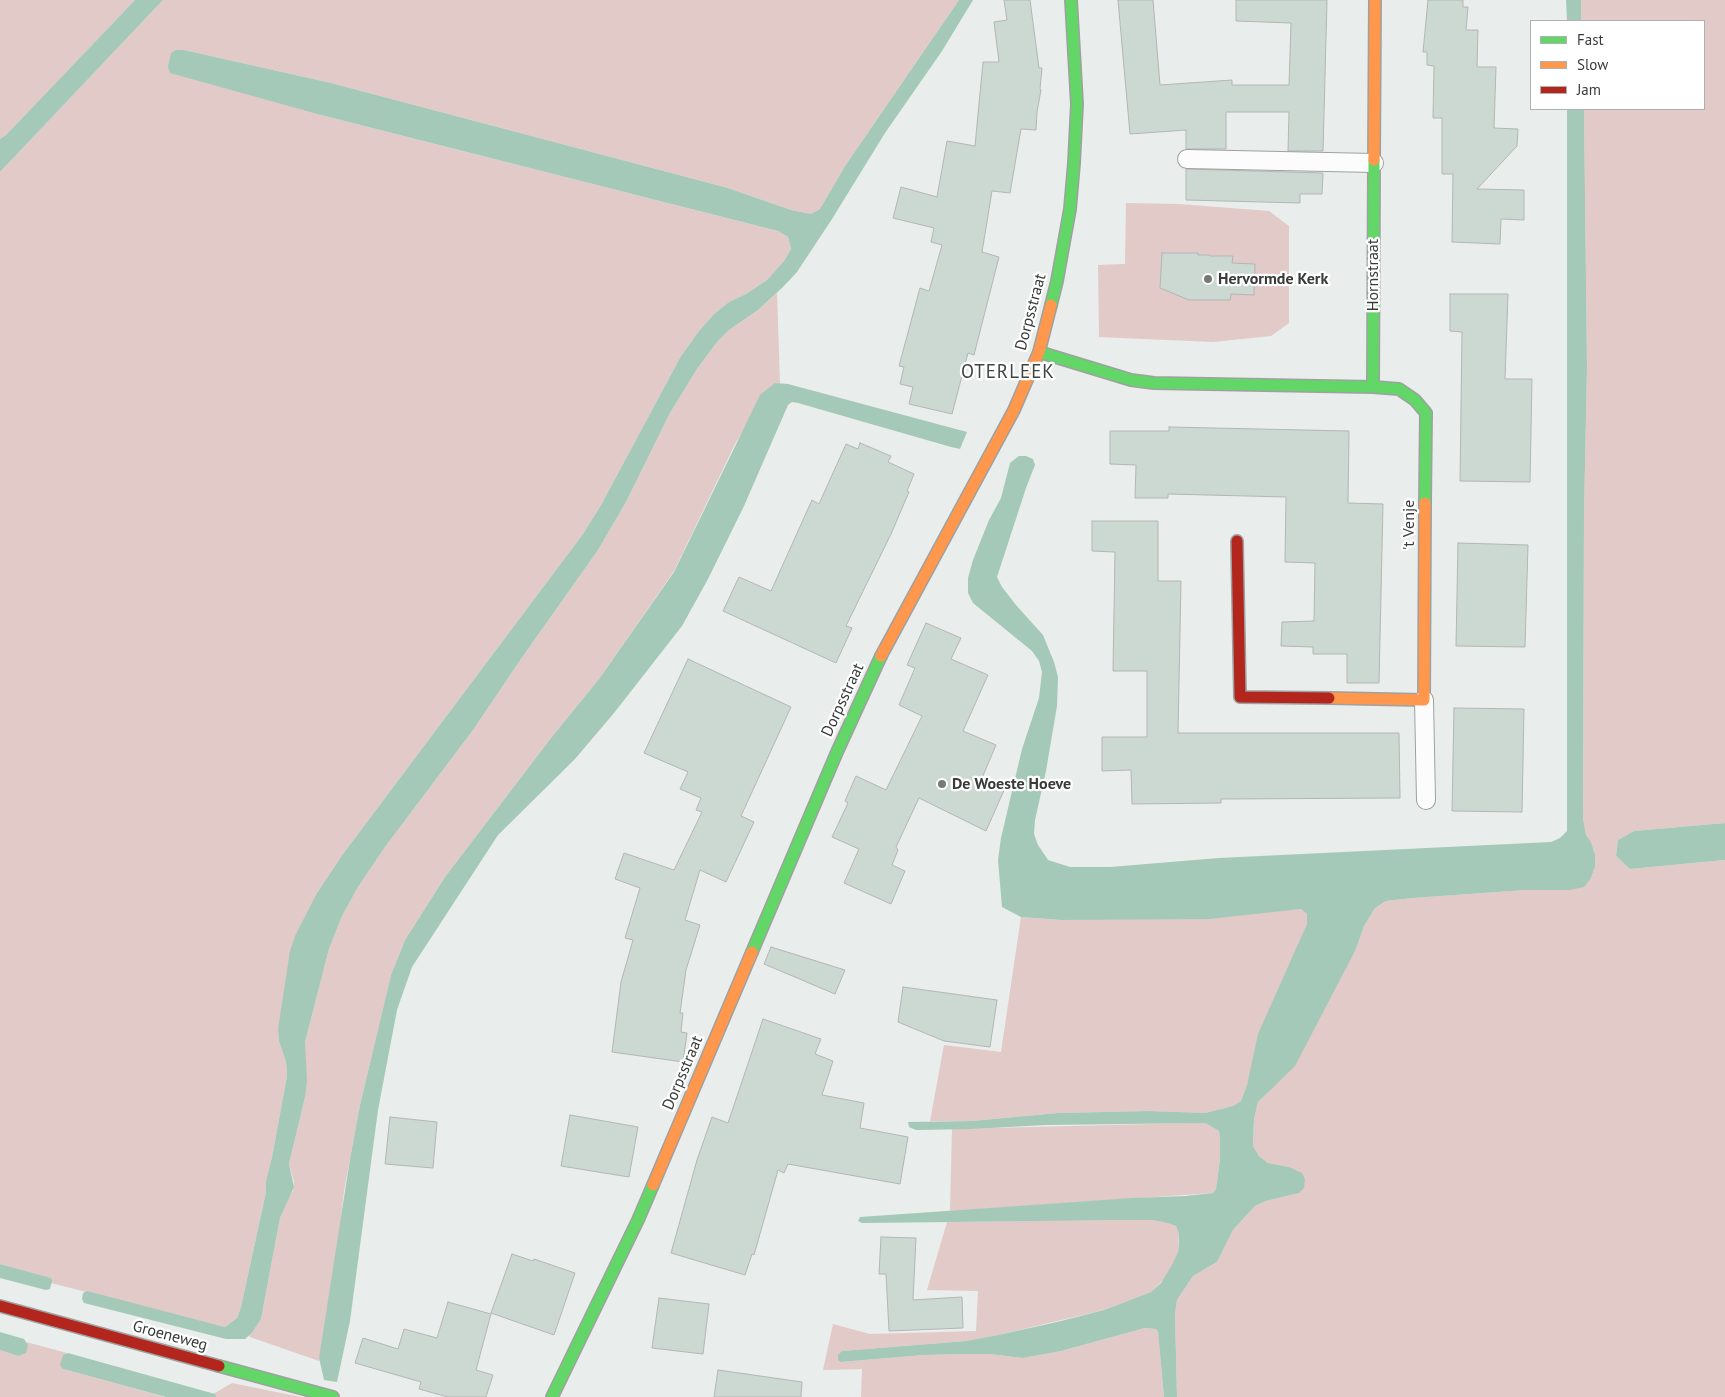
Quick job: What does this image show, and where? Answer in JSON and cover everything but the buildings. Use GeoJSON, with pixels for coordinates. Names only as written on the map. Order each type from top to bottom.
{"type":"FeatureCollection","features":[{"type":"Feature","properties":{"kind":"street","name":"Dorpsstraat"},"geometry":{"type":"LineString","coordinates":[[552,1397],[638,1220],[833,761],[887,644],[1014,410],[1039,352],[1057,281],[1070,210],[1077,104],[1071,0]]}},
{"type":"Feature","properties":{"kind":"street","name":"Hornstraat"},"geometry":{"type":"LineString","coordinates":[[1373,386],[1375,0]]}},
{"type":"Feature","properties":{"kind":"street","name":"'t Venje"},"geometry":{"type":"LineString","coordinates":[[1039,352],[1131,380],[1154,383],[1373,386],[1399,389],[1415,400],[1426,413],[1424,700]]}},
{"type":"Feature","properties":{"kind":"street"},"geometry":{"type":"LineString","coordinates":[[1237,541],[1240,696],[1424,700]]}},
{"type":"Feature","properties":{"kind":"street","name":"Groeneweg"},"geometry":{"type":"LineString","coordinates":[[0,1306],[333,1397]]}},
{"type":"Feature","properties":{"kind":"lane"},"geometry":{"type":"LineString","coordinates":[[1187,159],[1374,163]]}},
{"type":"Feature","properties":{"kind":"lane"},"geometry":{"type":"LineString","coordinates":[[1424,700],[1426,800]]}},
{"type":"Feature","properties":{"kind":"shaded area"},"geometry":{"type":"Polygon","coordinates":[[[0,0],[135,0],[6,135],[0,139],[0,0]]]}},
{"type":"Feature","properties":{"kind":"shaded area"},"geometry":{"type":"Polygon","coordinates":[[[135,0],[163,0],[0,172],[0,139],[6,135],[135,0]]]}},
{"type":"Feature","properties":{"kind":"shaded area"},"geometry":{"type":"Polygon","coordinates":[[[163,0],[959,0],[845,166],[820,209],[811,214],[791,210],[728,188],[331,83],[184,50],[176,50],[321,115],[778,231],[788,237],[791,249],[784,261],[767,280],[746,294],[729,302],[714,314],[699,331],[681,356],[601,505],[583,534],[343,854],[317,893],[278,1029],[279,1041],[286,1062],[287,1076],[266,1181],[266,1192],[241,1307],[237,1318],[225,1327],[51,1283],[50,1278],[0,1264],[0,172],[163,0]]]}},
{"type":"Feature","properties":{"kind":"shaded area"},"geometry":{"type":"Polygon","coordinates":[[[959,0],[973,0],[942,51],[885,133],[797,272],[758,310],[729,330],[717,342],[697,369],[670,413],[626,502],[598,550],[473,730],[385,847],[358,887],[342,916],[329,949],[305,1042],[307,1081],[305,1097],[289,1164],[294,1187],[280,1218],[261,1319],[252,1333],[245,1339],[226,1339],[84,1303],[82,1299],[83,1293],[87,1291],[225,1327],[237,1318],[266,1192],[266,1181],[287,1076],[286,1062],[279,1041],[278,1029],[290,951],[295,936],[317,893],[343,854],[583,534],[601,505],[681,356],[699,331],[714,314],[729,302],[746,294],[767,280],[784,261],[791,249],[788,237],[778,231],[321,115],[170,73],[168,67],[171,53],[176,50],[184,50],[331,83],[728,188],[791,210],[811,214],[820,209],[845,166],[959,0]]]}},
{"type":"Feature","properties":{"kind":"shaded area"},"geometry":{"type":"Polygon","coordinates":[[[1566,0],[1581,0],[1581,20],[1567,20],[1566,0]]]}},
{"type":"Feature","properties":{"kind":"shaded area"},"geometry":{"type":"Polygon","coordinates":[[[1581,0],[1725,0],[1725,823],[1634,831],[1618,840],[1616,856],[1630,869],[1725,860],[1725,1397],[1177,1397],[1175,1314],[1177,1300],[1193,1276],[1217,1262],[1233,1230],[1255,1206],[1266,1201],[1299,1193],[1289,1167],[1268,1163],[1259,1156],[1253,1146],[1254,1119],[1258,1102],[1268,1092],[1356,949],[1364,926],[1375,908],[1386,901],[1413,898],[1526,890],[1570,890],[1591,878],[1595,867],[1595,854],[1591,842],[1586,835],[1583,818],[1584,516],[1587,367],[1584,110],[1705,110],[1705,20],[1581,20],[1581,0]]]}},
{"type":"Feature","properties":{"kind":"shaded area"},"geometry":{"type":"Polygon","coordinates":[[[1567,110],[1584,110],[1587,367],[1584,516],[1583,818],[1586,835],[1591,842],[1595,854],[1595,867],[1591,878],[1584,887],[1570,890],[1526,890],[1413,898],[1386,901],[1375,908],[1364,926],[1356,949],[1295,1066],[1258,1102],[1254,1119],[1253,1146],[1259,1156],[1268,1163],[1289,1167],[1302,1173],[1305,1179],[1304,1188],[1299,1193],[1266,1201],[1255,1206],[1233,1230],[1217,1262],[1193,1276],[1177,1300],[1175,1314],[1177,1397],[1164,1397],[1158,1332],[1156,1329],[1145,1328],[1061,1351],[1023,1358],[989,1354],[963,1354],[924,1355],[841,1362],[838,1360],[838,1355],[842,1351],[966,1341],[1057,1322],[1104,1310],[1151,1292],[1161,1283],[1178,1252],[1179,1234],[1176,1226],[1153,1220],[862,1223],[858,1221],[860,1217],[1213,1193],[1216,1189],[1220,1159],[1219,1131],[1205,1123],[1046,1125],[916,1130],[909,1127],[908,1122],[972,1121],[1058,1113],[1148,1111],[1205,1113],[1233,1106],[1241,1101],[1247,1085],[1258,1034],[1307,924],[1307,914],[1301,909],[1209,919],[1061,920],[1021,917],[1002,907],[998,860],[1001,838],[1022,749],[1039,698],[1042,672],[1039,661],[1032,651],[973,603],[968,593],[968,578],[989,520],[1001,498],[1010,463],[1019,456],[1033,459],[1035,465],[997,577],[1016,605],[1043,635],[1058,677],[1057,706],[1034,834],[1038,845],[1048,860],[1070,867],[1110,867],[1219,858],[1551,842],[1560,838],[1567,831],[1567,110]]]}},
{"type":"Feature","properties":{"kind":"shaded area"},"geometry":{"type":"Polygon","coordinates":[[[1126,203],[1179,204],[1269,211],[1289,226],[1289,323],[1271,336],[1213,342],[1099,337],[1098,265],[1125,264],[1126,203]]]}},
{"type":"Feature","properties":{"kind":"shaded area"},"geometry":{"type":"Polygon","coordinates":[[[777,293],[780,384],[775,383],[736,442],[674,571],[599,679],[551,738],[445,877],[405,940],[391,975],[360,1105],[344,1191],[319,1361],[250,1337],[261,1319],[280,1218],[293,1191],[294,1182],[289,1164],[305,1097],[305,1042],[329,949],[342,916],[358,887],[385,847],[473,730],[598,550],[626,502],[670,413],[697,369],[717,342],[729,330],[758,310],[777,293]]]}},
{"type":"Feature","properties":{"kind":"shaded area"},"geometry":{"type":"Polygon","coordinates":[[[775,383],[788,384],[967,432],[960,449],[798,403],[792,402],[788,405],[744,506],[708,579],[682,626],[614,713],[575,759],[498,835],[412,967],[397,1010],[378,1110],[350,1321],[337,1382],[324,1380],[319,1358],[350,1159],[360,1105],[391,975],[405,940],[445,877],[551,738],[599,679],[674,572],[760,395],[775,383]]]}},
{"type":"Feature","properties":{"kind":"shaded area"},"geometry":{"type":"Polygon","coordinates":[[[1725,823],[1725,860],[1630,869],[1616,856],[1618,840],[1634,831],[1725,823]]]}},
{"type":"Feature","properties":{"kind":"shaded area"},"geometry":{"type":"Polygon","coordinates":[[[1301,909],[1307,914],[1307,924],[1241,1101],[1233,1106],[1205,1113],[1148,1111],[1058,1113],[972,1121],[930,1121],[944,1045],[1001,1052],[1021,917],[1061,920],[1301,909]]]}},
{"type":"Feature","properties":{"kind":"shaded area"},"geometry":{"type":"Polygon","coordinates":[[[1205,1123],[1219,1131],[1220,1159],[1216,1189],[1213,1193],[950,1211],[952,1129],[1205,1123]]]}},
{"type":"Feature","properties":{"kind":"shaded area"},"geometry":{"type":"Polygon","coordinates":[[[1153,1220],[1176,1226],[1179,1234],[1178,1252],[1174,1263],[1166,1277],[1151,1292],[1104,1310],[998,1335],[966,1341],[842,1351],[841,1362],[924,1355],[963,1354],[989,1354],[1023,1358],[1061,1351],[1145,1328],[1156,1329],[1158,1332],[1164,1397],[861,1397],[862,1369],[823,1370],[833,1324],[870,1334],[976,1331],[978,1291],[927,1290],[947,1222],[1153,1220]]]}},
{"type":"Feature","properties":{"kind":"shaded area"},"geometry":{"type":"Polygon","coordinates":[[[0,1264],[51,1278],[50,1289],[46,1290],[0,1278],[0,1264]]]}},
{"type":"Feature","properties":{"kind":"shaded area"},"geometry":{"type":"Polygon","coordinates":[[[0,1332],[24,1339],[28,1345],[26,1353],[18,1356],[0,1350],[0,1332]]]}},
{"type":"Feature","properties":{"kind":"shaded area"},"geometry":{"type":"Polygon","coordinates":[[[26,1342],[67,1353],[63,1356],[63,1369],[165,1397],[0,1397],[0,1350],[18,1356],[28,1345],[26,1342]]]}},
{"type":"Feature","properties":{"kind":"shaded area"},"geometry":{"type":"Polygon","coordinates":[[[68,1353],[215,1394],[216,1397],[166,1397],[63,1369],[60,1365],[63,1355],[68,1353]]]}},
{"type":"Feature","properties":{"kind":"shaded area"},"geometry":{"type":"Polygon","coordinates":[[[232,1383],[301,1397],[216,1397],[213,1394],[232,1383]]]}},
{"type":"Feature","properties":{"kind":"traffic: fast"},"geometry":{"type":"LineString","coordinates":[[1051,305],[1070,209],[1074,163],[1077,104],[1071,0]]}},
{"type":"Feature","properties":{"kind":"traffic: fast"},"geometry":{"type":"LineString","coordinates":[[1373,387],[1374,160]]}},
{"type":"Feature","properties":{"kind":"traffic: fast"},"geometry":{"type":"LineString","coordinates":[[1039,352],[1131,380],[1154,383],[1399,389],[1415,400],[1426,413],[1425,503]]}},
{"type":"Feature","properties":{"kind":"traffic: fast"},"geometry":{"type":"LineString","coordinates":[[752,952],[837,752],[881,656]]}},
{"type":"Feature","properties":{"kind":"traffic: fast"},"geometry":{"type":"LineString","coordinates":[[552,1397],[638,1220],[653,1185]]}},
{"type":"Feature","properties":{"kind":"traffic: fast"},"geometry":{"type":"LineString","coordinates":[[219,1366],[333,1397]]}},
{"type":"Feature","properties":{"kind":"traffic: slow"},"geometry":{"type":"LineString","coordinates":[[1374,160],[1375,0]]}},
{"type":"Feature","properties":{"kind":"traffic: slow"},"geometry":{"type":"LineString","coordinates":[[881,656],[1014,410],[1039,352],[1051,305]]}},
{"type":"Feature","properties":{"kind":"traffic: slow"},"geometry":{"type":"LineString","coordinates":[[1329,698],[1424,700],[1425,503]]}},
{"type":"Feature","properties":{"kind":"traffic: slow"},"geometry":{"type":"LineString","coordinates":[[653,1185],[752,952]]}},
{"type":"Feature","properties":{"kind":"traffic: jam"},"geometry":{"type":"LineString","coordinates":[[1237,541],[1240,697],[1329,698]]}},
{"type":"Feature","properties":{"kind":"traffic: jam"},"geometry":{"type":"LineString","coordinates":[[0,1306],[219,1366]]}},
{"type":"Feature","properties":{"kind":"place","name":"Hervormde Kerk"},"geometry":{"type":"Point","coordinates":[1208,279]}},
{"type":"Feature","properties":{"kind":"place","name":"De Woeste Hoeve"},"geometry":{"type":"Point","coordinates":[942,784]}},
{"type":"Feature","properties":{"kind":"district","name":"OTERLEEK"},"geometry":{"type":"Point","coordinates":[1008,373]}}]}
